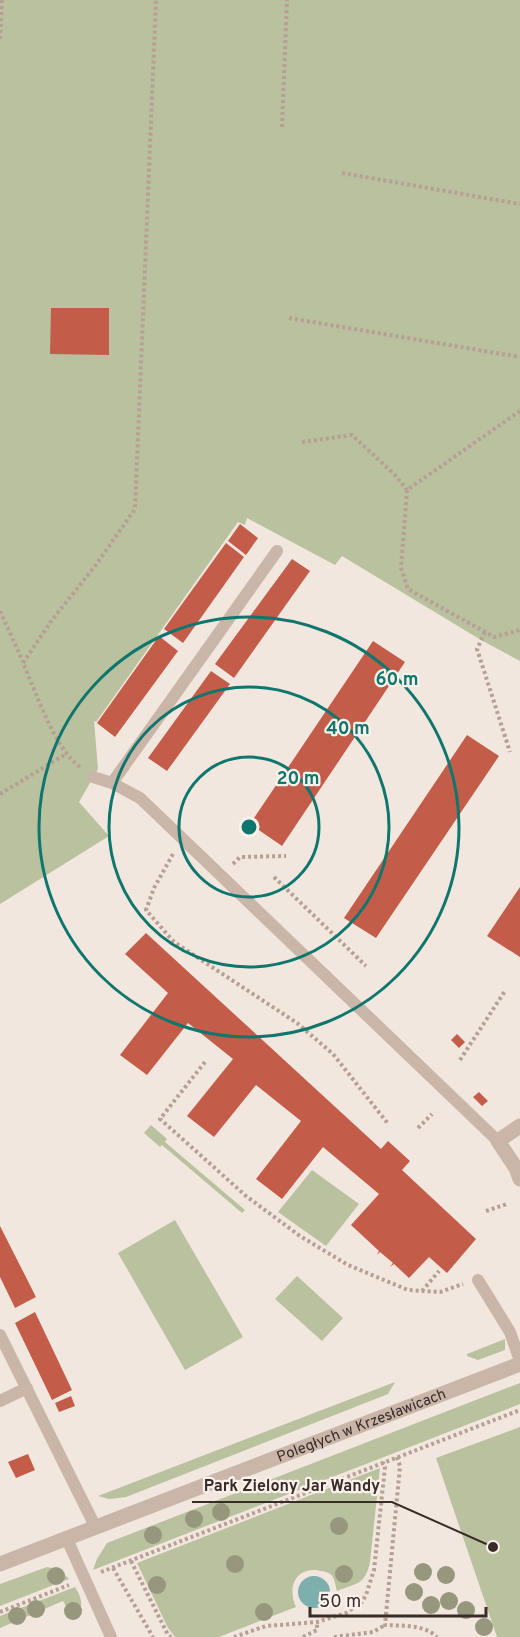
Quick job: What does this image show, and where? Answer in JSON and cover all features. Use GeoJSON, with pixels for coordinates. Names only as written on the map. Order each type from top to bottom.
{"type":"FeatureCollection","features":[{"type":"Feature","properties":{"kind":"street"},"geometry":{"type":"LineString","coordinates":[[520,1126],[498,1141],[516,1168],[520,1179]]}},
{"type":"Feature","properties":{"kind":"street","name":"Poległych w Krzesławicach"},"geometry":{"type":"LineString","coordinates":[[0,1564],[520,1362]]}},
{"type":"Feature","properties":{"kind":"lane"},"geometry":{"type":"LineString","coordinates":[[112,783],[277,551]]}},
{"type":"Feature","properties":{"kind":"lane"},"geometry":{"type":"LineString","coordinates":[[93,777],[112,783],[140,798],[498,1141]]}},
{"type":"Feature","properties":{"kind":"lane"},"geometry":{"type":"LineString","coordinates":[[478,1280],[510,1332],[520,1362]]}},
{"type":"Feature","properties":{"kind":"lane"},"geometry":{"type":"LineString","coordinates":[[0,1335],[95,1526]]}},
{"type":"Feature","properties":{"kind":"lane"},"geometry":{"type":"LineString","coordinates":[[0,1401],[27,1388]]}},
{"type":"Feature","properties":{"kind":"lane"},"geometry":{"type":"LineString","coordinates":[[66,1537],[111,1637]]}},
{"type":"Feature","properties":{"kind":"path"},"geometry":{"type":"LineString","coordinates":[[0,39],[2,0]]}},
{"type":"Feature","properties":{"kind":"path"},"geometry":{"type":"LineString","coordinates":[[23,663],[52,620],[95,566],[135,509],[156,0]]}},
{"type":"Feature","properties":{"kind":"path"},"geometry":{"type":"LineString","coordinates":[[282,127],[287,0]]}},
{"type":"Feature","properties":{"kind":"path"},"geometry":{"type":"LineString","coordinates":[[342,173],[520,204]]}},
{"type":"Feature","properties":{"kind":"path"},"geometry":{"type":"LineString","coordinates":[[289,318],[520,357]]}},
{"type":"Feature","properties":{"kind":"path"},"geometry":{"type":"LineString","coordinates":[[407,490],[520,411]]}},
{"type":"Feature","properties":{"kind":"path"},"geometry":{"type":"LineString","coordinates":[[302,442],[352,435],[395,475],[407,490],[401,568],[408,589],[494,637],[520,630]]}},
{"type":"Feature","properties":{"kind":"path"},"geometry":{"type":"LineString","coordinates":[[0,611],[55,736],[73,762],[93,777]]}},
{"type":"Feature","properties":{"kind":"path"},"geometry":{"type":"LineString","coordinates":[[485,632],[477,649],[510,752]]}},
{"type":"Feature","properties":{"kind":"path"},"geometry":{"type":"LineString","coordinates":[[0,794],[66,754]]}},
{"type":"Feature","properties":{"kind":"path"},"geometry":{"type":"LineString","coordinates":[[182,837],[154,888],[146,910],[174,942],[297,1023],[333,1054],[389,1125]]}},
{"type":"Feature","properties":{"kind":"path"},"geometry":{"type":"LineString","coordinates":[[232,866],[240,856],[286,856]]}},
{"type":"Feature","properties":{"kind":"path"},"geometry":{"type":"LineString","coordinates":[[274,877],[366,966]]}},
{"type":"Feature","properties":{"kind":"path"},"geometry":{"type":"LineString","coordinates":[[460,1060],[505,991]]}},
{"type":"Feature","properties":{"kind":"path"},"geometry":{"type":"LineString","coordinates":[[205,1062],[160,1119],[246,1196],[300,1236],[348,1265],[408,1290],[440,1292],[478,1280]]}},
{"type":"Feature","properties":{"kind":"path"},"geometry":{"type":"LineString","coordinates":[[418,1128],[432,1114]]}},
{"type":"Feature","properties":{"kind":"path"},"geometry":{"type":"LineString","coordinates":[[486,1211],[507,1204]]}},
{"type":"Feature","properties":{"kind":"path"},"geometry":{"type":"LineString","coordinates":[[422,1291],[439,1271]]}},
{"type":"Feature","properties":{"kind":"path"},"geometry":{"type":"LineString","coordinates":[[0,1612],[520,1410]]}},
{"type":"Feature","properties":{"kind":"path"},"geometry":{"type":"LineString","coordinates":[[385,1625],[400,1467],[397,1457]]}},
{"type":"Feature","properties":{"kind":"path"},"geometry":{"type":"LineString","coordinates":[[234,1637],[266,1626],[317,1622],[346,1613],[362,1602],[375,1570],[385,1467],[383,1462]]}},
{"type":"Feature","properties":{"kind":"path"},"geometry":{"type":"LineString","coordinates":[[131,1561],[171,1637]]}},
{"type":"Feature","properties":{"kind":"path"},"geometry":{"type":"LineString","coordinates":[[113,1568],[153,1637]]}},
{"type":"Feature","properties":{"kind":"path"},"geometry":{"type":"LineString","coordinates":[[303,1637],[317,1630],[317,1622]]}},
{"type":"Feature","properties":{"kind":"path"},"geometry":{"type":"LineString","coordinates":[[335,1637],[373,1632],[385,1625],[411,1626],[430,1631],[436,1637]]}},
{"type":"Feature","properties":{"kind":"green space"},"geometry":{"type":"Polygon","coordinates":[[[0,0],[520,0],[520,661],[342,556],[335,565],[247,518],[245,525],[238,522],[96,722],[94,721],[98,769],[79,802],[109,836],[0,904],[0,0]]]}},
{"type":"Feature","properties":{"kind":"green space"},"geometry":{"type":"Polygon","coordinates":[[[151,1125],[167,1139],[165,1142],[245,1210],[242,1213],[162,1145],[160,1147],[144,1133],[151,1125]]]}},
{"type":"Feature","properties":{"kind":"green space"},"geometry":{"type":"Polygon","coordinates":[[[312,1170],[359,1204],[326,1246],[278,1212],[312,1170]]]}},
{"type":"Feature","properties":{"kind":"green space"},"geometry":{"type":"Polygon","coordinates":[[[175,1220],[243,1337],[185,1370],[118,1253],[175,1220]]]}},
{"type":"Feature","properties":{"kind":"green space"},"geometry":{"type":"Polygon","coordinates":[[[297,1276],[343,1318],[322,1341],[275,1299],[297,1276]]]}},
{"type":"Feature","properties":{"kind":"green space"},"geometry":{"type":"Polygon","coordinates":[[[505,1339],[505,1350],[478,1360],[467,1356],[467,1354],[505,1339]]]}},
{"type":"Feature","properties":{"kind":"green space"},"geometry":{"type":"Polygon","coordinates":[[[395,1382],[388,1394],[126,1497],[109,1499],[98,1496],[395,1382]]]}},
{"type":"Feature","properties":{"kind":"green space"},"geometry":{"type":"Polygon","coordinates":[[[520,1383],[520,1404],[93,1570],[107,1543],[520,1383]]]}},
{"type":"Feature","properties":{"kind":"green space"},"geometry":{"type":"Polygon","coordinates":[[[520,1427],[520,1637],[497,1637],[436,1458],[520,1427]]]}},
{"type":"Feature","properties":{"kind":"green space"},"geometry":{"type":"Polygon","coordinates":[[[380,1468],[370,1562],[363,1579],[337,1591],[332,1575],[316,1570],[308,1571],[302,1573],[294,1582],[293,1594],[296,1607],[219,1637],[175,1637],[168,1628],[137,1563],[380,1468]]]}},
{"type":"Feature","properties":{"kind":"green space"},"geometry":{"type":"Polygon","coordinates":[[[47,1567],[60,1570],[69,1579],[0,1606],[0,1584],[47,1567]]]}},
{"type":"Feature","properties":{"kind":"green space"},"geometry":{"type":"Polygon","coordinates":[[[75,1587],[81,1604],[76,1614],[71,1616],[63,1601],[0,1628],[0,1616],[75,1587]]]}},
{"type":"Feature","properties":{"kind":"water"},"geometry":{"type":"Polygon","coordinates":[[[314,1576],[325,1581],[330,1592],[325,1603],[314,1608],[303,1603],[298,1592],[303,1581],[314,1576]]]}},
{"type":"Feature","properties":{"kind":"building"},"geometry":{"type":"Polygon","coordinates":[[[51,308],[109,308],[109,355],[50,354],[51,308]]]}},
{"type":"Feature","properties":{"kind":"building"},"geometry":{"type":"Polygon","coordinates":[[[240,524],[258,538],[246,555],[228,541],[240,524]]]}},
{"type":"Feature","properties":{"kind":"building"},"geometry":{"type":"Polygon","coordinates":[[[226,543],[244,557],[183,643],[164,629],[226,543]]]}},
{"type":"Feature","properties":{"kind":"building"},"geometry":{"type":"Polygon","coordinates":[[[292,559],[310,571],[234,678],[215,664],[292,559]]]}},
{"type":"Feature","properties":{"kind":"building"},"geometry":{"type":"Polygon","coordinates":[[[159,636],[178,651],[115,737],[97,723],[159,636]]]}},
{"type":"Feature","properties":{"kind":"building"},"geometry":{"type":"Polygon","coordinates":[[[373,641],[405,662],[282,846],[250,824],[373,641]]]}},
{"type":"Feature","properties":{"kind":"building"},"geometry":{"type":"Polygon","coordinates":[[[211,671],[230,684],[167,771],[148,758],[211,671]]]}},
{"type":"Feature","properties":{"kind":"building"},"geometry":{"type":"Polygon","coordinates":[[[467,735],[499,756],[376,938],[344,918],[467,735]]]}},
{"type":"Feature","properties":{"kind":"building"},"geometry":{"type":"Polygon","coordinates":[[[520,887],[520,957],[487,936],[520,887]]]}},
{"type":"Feature","properties":{"kind":"building"},"geometry":{"type":"Polygon","coordinates":[[[146,933],[381,1149],[388,1141],[410,1161],[402,1170],[476,1239],[447,1273],[429,1257],[409,1278],[394,1264],[390,1267],[393,1263],[380,1252],[377,1255],[379,1251],[351,1225],[379,1194],[323,1147],[282,1199],[256,1179],[301,1121],[256,1085],[214,1137],[187,1116],[233,1059],[188,1023],[147,1075],[120,1055],[168,993],[125,954],[146,933]]]}},
{"type":"Feature","properties":{"kind":"building"},"geometry":{"type":"Polygon","coordinates":[[[457,1034],[465,1042],[459,1048],[451,1040],[457,1034]]]}},
{"type":"Feature","properties":{"kind":"building"},"geometry":{"type":"Polygon","coordinates":[[[479,1092],[488,1101],[482,1106],[473,1097],[479,1092]]]}},
{"type":"Feature","properties":{"kind":"building"},"geometry":{"type":"Polygon","coordinates":[[[0,1226],[36,1297],[15,1308],[0,1277],[0,1226]]]}},
{"type":"Feature","properties":{"kind":"building"},"geometry":{"type":"Polygon","coordinates":[[[35,1312],[72,1390],[52,1400],[15,1323],[35,1312]]]}},
{"type":"Feature","properties":{"kind":"building"},"geometry":{"type":"Polygon","coordinates":[[[71,1396],[75,1406],[59,1412],[55,1403],[71,1396]]]}},
{"type":"Feature","properties":{"kind":"building"},"geometry":{"type":"Polygon","coordinates":[[[28,1454],[35,1470],[16,1478],[8,1462],[28,1454]]]}},
{"type":"Feature","properties":{"kind":"place","name":"Park Zielony Jar Wandy"},"geometry":{"type":"Point","coordinates":[493,1547]}}]}
